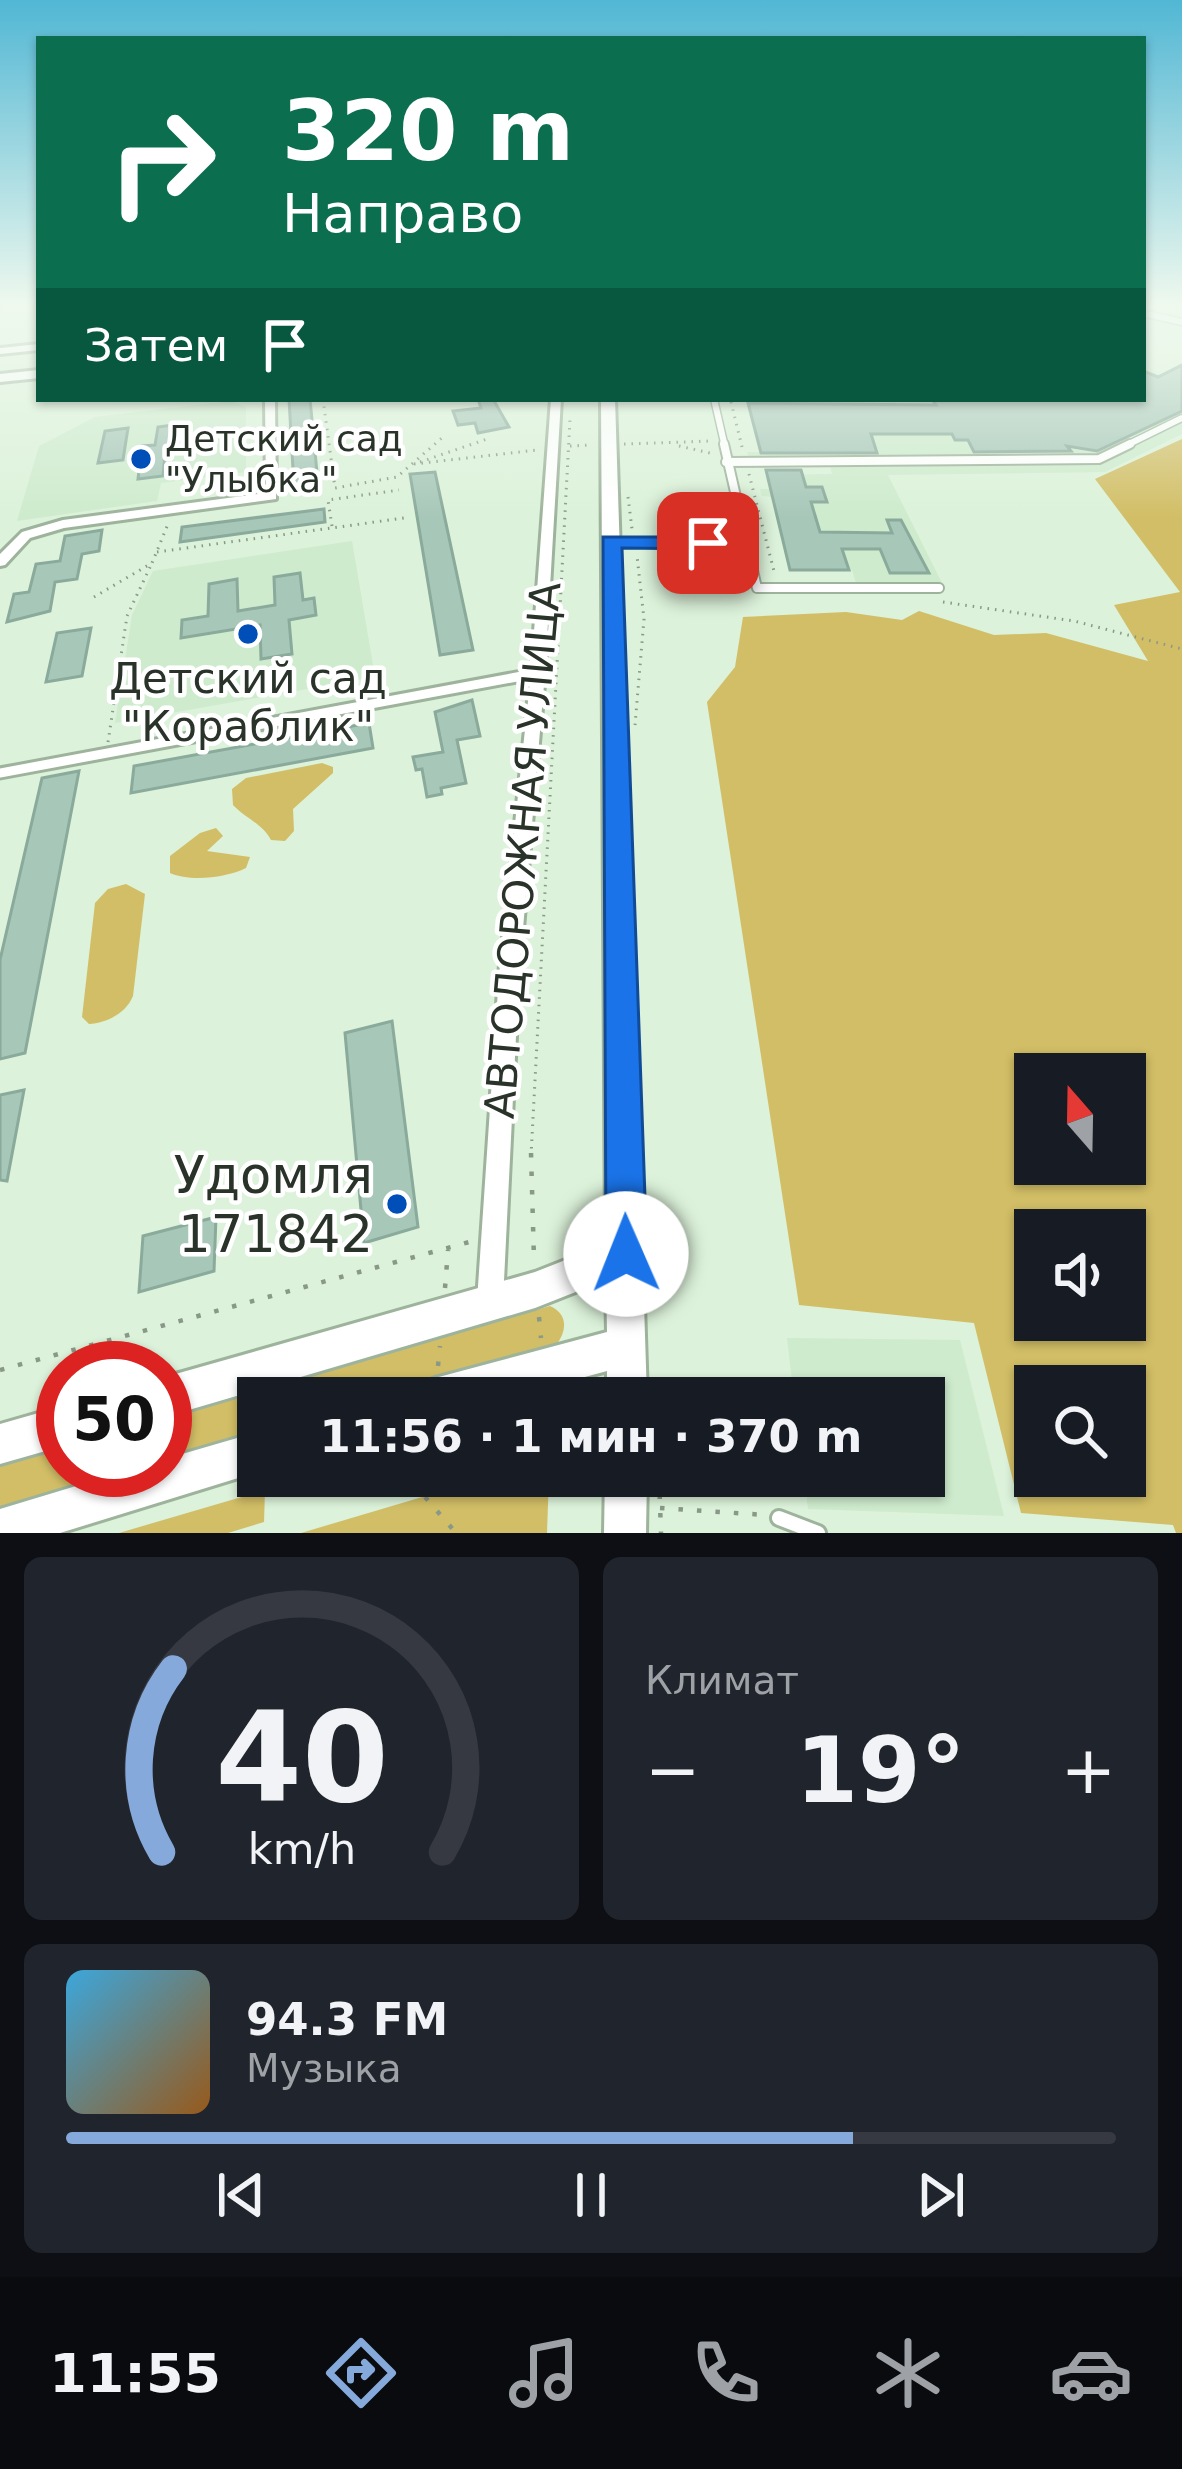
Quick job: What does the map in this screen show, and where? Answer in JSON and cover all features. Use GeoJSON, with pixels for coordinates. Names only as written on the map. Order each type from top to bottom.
{"type":"FeatureCollection","features":[{"type":"Feature","properties":{"kind":"main road","name":"АВТОДОРОЖНАЯ УЛИЦА"},"geometry":{"type":"LineString","coordinates":[[609,402],[619,449],[622,542],[626,1377]]}},
{"type":"Feature","properties":{"kind":"main road"},"geometry":{"type":"LineString","coordinates":[[192,1389],[535,1289],[626,1254]]}},
{"type":"Feature","properties":{"kind":"main road"},"geometry":{"type":"LineString","coordinates":[[504,1377],[627,1346]]}},
{"type":"Feature","properties":{"kind":"main road"},"geometry":{"type":"LineString","coordinates":[[0,1444],[36,1434]]}},
{"type":"Feature","properties":{"kind":"main road"},"geometry":{"type":"LineString","coordinates":[[0,1530],[237,1458]]}},
{"type":"Feature","properties":{"kind":"main road"},"geometry":{"type":"LineString","coordinates":[[625,1533],[626,1497]]}},
{"type":"Feature","properties":{"kind":"street"},"geometry":{"type":"LineString","coordinates":[[0,562],[26,535],[63,524],[262,501],[272,496],[270,402]]}},
{"type":"Feature","properties":{"kind":"street","name":"АВТОДОРОЖНАЯ УЛИЦА"},"geometry":{"type":"LineString","coordinates":[[490,1301],[524,788],[563,405]]}},
{"type":"Feature","properties":{"kind":"lane"},"geometry":{"type":"LineString","coordinates":[[715,402],[757,588],[939,587]]}},
{"type":"Feature","properties":{"kind":"lane"},"geometry":{"type":"LineString","coordinates":[[725,459],[1099,459],[1182,418]]}},
{"type":"Feature","properties":{"kind":"lane"},"geometry":{"type":"LineString","coordinates":[[622,542],[745,543]]}},
{"type":"Feature","properties":{"kind":"lane"},"geometry":{"type":"LineString","coordinates":[[0,773],[107,749],[538,673]]}},
{"type":"Feature","properties":{"kind":"lane"},"geometry":{"type":"LineString","coordinates":[[779,1518],[818,1533]]}},
{"type":"Feature","properties":{"kind":"path"},"geometry":{"type":"LineString","coordinates":[[322,402],[335,488],[397,477],[443,437]]}},
{"type":"Feature","properties":{"kind":"path"},"geometry":{"type":"LineString","coordinates":[[731,402],[779,588]]}},
{"type":"Feature","properties":{"kind":"path"},"geometry":{"type":"LineString","coordinates":[[544,1365],[535,1289],[531,1162],[563,405]]}},
{"type":"Feature","properties":{"kind":"path"},"geometry":{"type":"LineString","coordinates":[[271,440],[326,434]]}},
{"type":"Feature","properties":{"kind":"path"},"geometry":{"type":"LineString","coordinates":[[406,466],[490,438]]}},
{"type":"Feature","properties":{"kind":"path"},"geometry":{"type":"LineString","coordinates":[[414,464],[561,447],[619,449],[722,440]]}},
{"type":"Feature","properties":{"kind":"path"},"geometry":{"type":"LineString","coordinates":[[671,444],[725,459]]}},
{"type":"Feature","properties":{"kind":"path"},"geometry":{"type":"LineString","coordinates":[[627,479],[622,542],[644,583],[646,633],[637,673],[635,736]]}},
{"type":"Feature","properties":{"kind":"path"},"geometry":{"type":"LineString","coordinates":[[332,527],[328,500],[399,490]]}},
{"type":"Feature","properties":{"kind":"path"},"geometry":{"type":"LineString","coordinates":[[107,749],[127,616],[171,517]]}},
{"type":"Feature","properties":{"kind":"path"},"geometry":{"type":"LineString","coordinates":[[157,552],[404,518]]}},
{"type":"Feature","properties":{"kind":"path"},"geometry":{"type":"LineString","coordinates":[[94,597],[152,563]]}},
{"type":"Feature","properties":{"kind":"path"},"geometry":{"type":"LineString","coordinates":[[902,588],[926,599],[1074,621],[1182,649]]}},
{"type":"Feature","properties":{"kind":"path"},"geometry":{"type":"LineString","coordinates":[[0,1370],[493,1236]]}},
{"type":"Feature","properties":{"kind":"path"},"geometry":{"type":"LineString","coordinates":[[425,1497],[456,1533]]}},
{"type":"Feature","properties":{"kind":"path"},"geometry":{"type":"LineString","coordinates":[[660,1497],[661,1533]]}},
{"type":"Feature","properties":{"kind":"path"},"geometry":{"type":"LineString","coordinates":[[660,1508],[749,1512]]}},
{"type":"Feature","properties":{"kind":"shaded area"},"geometry":{"type":"Polygon","coordinates":[[[1146,376],[1182,383],[1182,434],[1105,472],[888,475],[942,583],[856,583],[852,570],[790,570],[773,497],[762,496],[760,489],[771,489],[768,475],[832,474],[830,466],[882,464],[749,459],[747,452],[761,452],[748,402],[1146,402],[1146,376]]]}},
{"type":"Feature","properties":{"kind":"shaded area","name":"Детский сад \"Улыбка\""},"geometry":{"type":"Polygon","coordinates":[[[234,402],[246,407],[246,472],[161,483],[157,501],[17,521],[39,446],[95,417],[234,402]]]}},
{"type":"Feature","properties":{"kind":"shaded area"},"geometry":{"type":"Polygon","coordinates":[[[1182,439],[1182,1533],[1176,1533],[1173,1525],[1021,1513],[1017,1497],[1146,1497],[1146,1365],[1014,1365],[1014,1485],[974,1323],[799,1305],[707,702],[735,667],[743,617],[846,612],[902,620],[919,611],[994,635],[1046,633],[1148,661],[1114,605],[1180,592],[1095,479],[1182,439]]]}},
{"type":"Feature","properties":{"kind":"shaded area","name":"Детский сад \"Кораблик\""},"geometry":{"type":"Polygon","coordinates":[[[352,541],[375,677],[115,723],[132,615],[153,571],[352,541]]]}},
{"type":"Feature","properties":{"kind":"shaded area"},"geometry":{"type":"Polygon","coordinates":[[[322,763],[333,767],[333,773],[293,809],[294,831],[285,841],[271,840],[233,805],[232,789],[246,778],[322,763]]]}},
{"type":"Feature","properties":{"kind":"shaded area"},"geometry":{"type":"Polygon","coordinates":[[[216,828],[223,836],[207,851],[250,857],[246,868],[208,878],[170,873],[170,856],[200,833],[216,828]]]}},
{"type":"Feature","properties":{"kind":"shaded area"},"geometry":{"type":"Polygon","coordinates":[[[126,884],[145,894],[133,996],[115,1016],[89,1024],[82,1017],[95,903],[108,889],[126,884]]]}},
{"type":"Feature","properties":{"kind":"shaded area"},"geometry":{"type":"Polygon","coordinates":[[[550,1306],[563,1318],[557,1344],[456,1377],[302,1377],[550,1306]]]}},
{"type":"Feature","properties":{"kind":"shaded area"},"geometry":{"type":"Polygon","coordinates":[[[787,1338],[960,1340],[1004,1516],[808,1509],[807,1497],[945,1497],[945,1377],[792,1377],[787,1338]]]}},
{"type":"Feature","properties":{"kind":"shaded area"},"geometry":{"type":"Polygon","coordinates":[[[237,1395],[237,1442],[192,1455],[192,1408],[237,1395]]]}},
{"type":"Feature","properties":{"kind":"shaded area"},"geometry":{"type":"Polygon","coordinates":[[[36,1455],[36,1497],[51,1497],[0,1512],[0,1465],[36,1455]]]}},
{"type":"Feature","properties":{"kind":"shaded area"},"geometry":{"type":"Polygon","coordinates":[[[241,1497],[265,1497],[264,1522],[228,1533],[119,1533],[241,1497]]]}},
{"type":"Feature","properties":{"kind":"shaded area"},"geometry":{"type":"Polygon","coordinates":[[[422,1497],[548,1497],[547,1533],[301,1533],[422,1497]]]}},
{"type":"Feature","properties":{"kind":"building"},"geometry":{"type":"Polygon","coordinates":[[[1146,376],[1182,376],[1182,411],[1097,451],[1067,446],[1071,451],[974,452],[968,440],[955,440],[952,434],[871,434],[877,453],[761,453],[748,403],[1146,402],[1146,376]]]}},
{"type":"Feature","properties":{"kind":"building"},"geometry":{"type":"Polygon","coordinates":[[[289,402],[310,402],[318,483],[294,487],[289,402]]]}},
{"type":"Feature","properties":{"kind":"building"},"geometry":{"type":"Polygon","coordinates":[[[479,402],[495,402],[509,427],[478,433],[475,423],[458,425],[453,411],[481,408],[479,402]]]}},
{"type":"Feature","properties":{"kind":"building"},"geometry":{"type":"Polygon","coordinates":[[[180,424],[178,453],[165,454],[163,476],[138,479],[142,446],[155,445],[158,427],[180,424]]]}},
{"type":"Feature","properties":{"kind":"building"},"geometry":{"type":"Polygon","coordinates":[[[128,428],[123,460],[98,463],[105,431],[128,428]]]}},
{"type":"Feature","properties":{"kind":"building"},"geometry":{"type":"Polygon","coordinates":[[[766,470],[801,470],[806,487],[822,487],[827,502],[811,502],[820,532],[892,533],[887,520],[901,520],[929,573],[890,573],[880,549],[842,549],[849,570],[790,570],[766,470]]]}},
{"type":"Feature","properties":{"kind":"building"},"geometry":{"type":"Polygon","coordinates":[[[435,472],[473,650],[440,655],[410,474],[435,472]]]}},
{"type":"Feature","properties":{"kind":"building"},"geometry":{"type":"Polygon","coordinates":[[[324,509],[325,522],[180,542],[182,527],[324,509]]]}},
{"type":"Feature","properties":{"kind":"building"},"geometry":{"type":"Polygon","coordinates":[[[102,530],[99,551],[82,554],[77,579],[55,582],[50,611],[7,622],[14,594],[29,592],[36,564],[60,561],[65,536],[102,530]]]}},
{"type":"Feature","properties":{"kind":"building"},"geometry":{"type":"Polygon","coordinates":[[[300,573],[303,600],[314,598],[316,615],[289,620],[292,654],[261,659],[260,625],[181,638],[182,620],[208,616],[209,584],[237,579],[238,611],[275,605],[274,577],[300,573]]]}},
{"type":"Feature","properties":{"kind":"building"},"geometry":{"type":"Polygon","coordinates":[[[91,628],[82,676],[46,682],[57,633],[91,628]]]}},
{"type":"Feature","properties":{"kind":"building"},"geometry":{"type":"Polygon","coordinates":[[[472,700],[480,736],[457,740],[466,783],[441,788],[442,794],[427,797],[422,769],[416,770],[413,757],[443,752],[435,712],[472,700]]]}},
{"type":"Feature","properties":{"kind":"building"},"geometry":{"type":"Polygon","coordinates":[[[369,723],[373,748],[131,793],[134,766],[369,723]]]}},
{"type":"Feature","properties":{"kind":"building"},"geometry":{"type":"Polygon","coordinates":[[[79,771],[25,1053],[0,1059],[0,960],[42,778],[79,771]]]}},
{"type":"Feature","properties":{"kind":"building"},"geometry":{"type":"Polygon","coordinates":[[[392,1021],[418,1227],[364,1243],[345,1033],[392,1021]]]}},
{"type":"Feature","properties":{"kind":"building"},"geometry":{"type":"Polygon","coordinates":[[[24,1090],[7,1181],[0,1180],[0,1095],[24,1090]]]}},
{"type":"Feature","properties":{"kind":"building"},"geometry":{"type":"Polygon","coordinates":[[[216,1217],[214,1271],[139,1292],[143,1236],[216,1217]]]}},
{"type":"Feature","properties":{"kind":"place","name":"Детский сад \"Улыбка\""},"geometry":{"type":"Point","coordinates":[141,459]}},
{"type":"Feature","properties":{"kind":"place","name":"Детский сад \"Кораблик\""},"geometry":{"type":"Point","coordinates":[248,634]}},
{"type":"Feature","properties":{"kind":"place","name":"Удомля 171842"},"geometry":{"type":"Point","coordinates":[397,1204]}},
{"type":"Feature","properties":{"kind":"route"},"geometry":{"type":"LineString","coordinates":[[626,1254],[611,542],[708,543]]}}]}
